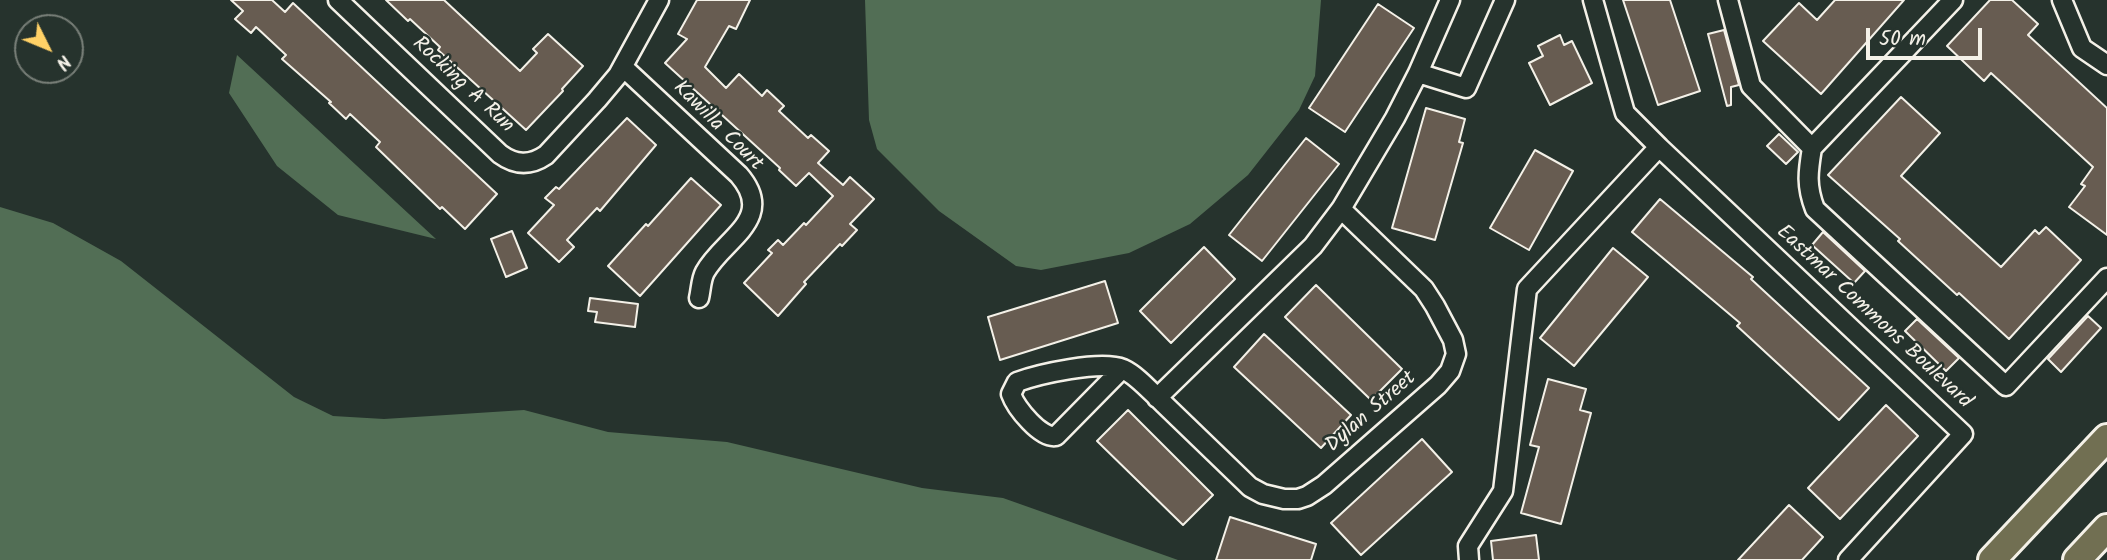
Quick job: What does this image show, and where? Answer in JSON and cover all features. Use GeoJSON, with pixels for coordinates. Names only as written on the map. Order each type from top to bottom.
{"type":"FeatureCollection","features":[{"type":"Feature","properties":{"kind":"highway"},"geometry":{"type":"LineString","coordinates":[[2086,458],[2107,430]]}},
{"type":"Feature","properties":{"kind":"highway"},"geometry":{"type":"LineString","coordinates":[[1992,560],[2107,438]]}},
{"type":"Feature","properties":{"kind":"highway"},"geometry":{"type":"LineString","coordinates":[[2077,560],[2107,528]]}},
{"type":"Feature","properties":{"kind":"street","name":"Rocking A Run"},"geometry":{"type":"LineString","coordinates":[[338,0],[500,154],[514,162],[528,163],[546,155],[605,92],[623,67],[659,0]]}},
{"type":"Feature","properties":{"kind":"street"},"geometry":{"type":"LineString","coordinates":[[1157,398],[1313,246],[1341,209],[1389,130],[1450,0]]}},
{"type":"Feature","properties":{"kind":"street"},"geometry":{"type":"LineString","coordinates":[[1418,73],[1466,88],[1504,0]]}},
{"type":"Feature","properties":{"kind":"street","name":"Eastmar Commons Boulevard"},"geometry":{"type":"LineString","coordinates":[[1593,0],[1625,113],[1964,435],[1848,560]]}},
{"type":"Feature","properties":{"kind":"street"},"geometry":{"type":"LineString","coordinates":[[1728,0],[1751,86],[1812,148]]}},
{"type":"Feature","properties":{"kind":"street"},"geometry":{"type":"LineString","coordinates":[[1953,0],[1812,148],[1808,193],[1815,209],[2006,386],[2107,278]]}},
{"type":"Feature","properties":{"kind":"street"},"geometry":{"type":"LineString","coordinates":[[2062,0],[2082,48],[2107,65]]}},
{"type":"Feature","properties":{"kind":"street","name":"Kawilla Court"},"geometry":{"type":"LineString","coordinates":[[623,67],[739,175],[748,188],[750,217],[743,229],[706,271],[699,298]]}},
{"type":"Feature","properties":{"kind":"street"},"geometry":{"type":"LineString","coordinates":[[1469,560],[1468,547],[1503,491],[1527,289],[1659,147]]}},
{"type":"Feature","properties":{"kind":"street","name":"Dylan Street"},"geometry":{"type":"LineString","coordinates":[[1122,369],[1131,374],[1250,487],[1263,495],[1298,499],[1324,485],[1438,385],[1450,371],[1456,354],[1453,340],[1423,289],[1341,209]]}},
{"type":"Feature","properties":{"kind":"street"},"geometry":{"type":"LineString","coordinates":[[1097,366],[1122,369],[1056,436],[1044,434],[1017,407],[1011,394],[1017,383],[1030,377],[1097,366]]}},
{"type":"Feature","properties":{"kind":"green space"},"geometry":{"type":"Polygon","coordinates":[[[865,0],[1321,0],[1315,76],[1299,110],[1248,175],[1190,224],[1129,253],[1041,270],[1016,266],[939,211],[877,149],[869,120],[865,0]]]}},
{"type":"Feature","properties":{"kind":"green space"},"geometry":{"type":"Polygon","coordinates":[[[237,55],[436,239],[338,215],[277,166],[229,93],[237,55]]]}},
{"type":"Feature","properties":{"kind":"green space"},"geometry":{"type":"Polygon","coordinates":[[[0,207],[53,223],[121,261],[294,397],[333,416],[384,419],[524,410],[608,432],[727,442],[922,488],[1003,498],[1178,560],[0,560],[0,207]]]}},
{"type":"Feature","properties":{"kind":"building"},"geometry":{"type":"Polygon","coordinates":[[[231,0],[272,0],[285,12],[293,3],[497,194],[465,229],[442,207],[440,209],[376,147],[380,142],[350,114],[346,119],[329,103],[331,102],[282,59],[286,55],[256,27],[251,33],[235,19],[243,11],[231,0]]]}},
{"type":"Feature","properties":{"kind":"building"},"geometry":{"type":"Polygon","coordinates":[[[386,0],[444,0],[520,71],[537,53],[533,49],[548,34],[583,66],[526,130],[438,50],[440,47],[410,19],[408,21],[386,0]]]}},
{"type":"Feature","properties":{"kind":"building"},"geometry":{"type":"Polygon","coordinates":[[[697,0],[750,0],[736,29],[729,26],[705,67],[726,88],[739,74],[762,96],[767,90],[784,106],[779,111],[808,138],[811,135],[829,151],[818,163],[843,185],[850,177],[874,199],[850,224],[857,230],[804,282],[806,284],[778,316],[744,283],[772,253],[768,250],[778,240],[783,245],[833,196],[809,173],[796,186],[780,168],[665,63],[687,39],[678,34],[697,0]]]}},
{"type":"Feature","properties":{"kind":"building"},"geometry":{"type":"Polygon","coordinates":[[[1623,0],[1670,0],[1700,91],[1658,105],[1623,0]]]}},
{"type":"Feature","properties":{"kind":"building"},"geometry":{"type":"Polygon","coordinates":[[[1835,0],[1904,0],[1821,94],[1763,41],[1799,3],[1817,20],[1835,0]]]}},
{"type":"Feature","properties":{"kind":"building"},"geometry":{"type":"Polygon","coordinates":[[[1990,0],[2012,0],[2038,24],[2028,35],[2107,108],[2107,235],[2069,207],[2085,186],[2081,184],[2093,167],[1991,73],[1984,81],[1947,46],[1990,0]]]}},
{"type":"Feature","properties":{"kind":"building"},"geometry":{"type":"Polygon","coordinates":[[[1378,4],[1414,28],[1345,132],[1309,108],[1378,4]]]}},
{"type":"Feature","properties":{"kind":"building"},"geometry":{"type":"Polygon","coordinates":[[[1724,30],[1739,85],[1731,87],[1731,105],[1727,106],[1708,34],[1724,30]]]}},
{"type":"Feature","properties":{"kind":"building"},"geometry":{"type":"Polygon","coordinates":[[[1560,35],[1564,45],[1572,41],[1592,83],[1550,105],[1529,63],[1543,56],[1538,46],[1560,35]]]}},
{"type":"Feature","properties":{"kind":"building"},"geometry":{"type":"Polygon","coordinates":[[[1901,97],[1940,133],[1901,176],[2001,267],[2035,230],[2039,234],[2046,227],[2081,260],[2009,339],[1959,293],[1957,295],[1898,241],[1900,239],[1828,175],[1901,97]]]}},
{"type":"Feature","properties":{"kind":"building"},"geometry":{"type":"Polygon","coordinates":[[[1426,108],[1465,119],[1459,142],[1463,143],[1435,240],[1392,228],[1426,108]]]}},
{"type":"Feature","properties":{"kind":"building"},"geometry":{"type":"Polygon","coordinates":[[[627,118],[656,145],[600,211],[597,208],[567,240],[574,247],[559,262],[528,233],[554,205],[545,198],[556,187],[559,189],[627,118]]]}},
{"type":"Feature","properties":{"kind":"building"},"geometry":{"type":"Polygon","coordinates":[[[1779,134],[1798,152],[1786,164],[1767,146],[1779,134]]]}},
{"type":"Feature","properties":{"kind":"building"},"geometry":{"type":"Polygon","coordinates":[[[1306,138],[1339,164],[1262,261],[1229,235],[1306,138]]]}},
{"type":"Feature","properties":{"kind":"building"},"geometry":{"type":"Polygon","coordinates":[[[1535,150],[1573,171],[1529,250],[1490,228],[1535,150]]]}},
{"type":"Feature","properties":{"kind":"building"},"geometry":{"type":"Polygon","coordinates":[[[691,178],[721,205],[640,296],[608,266],[691,178]]]}},
{"type":"Feature","properties":{"kind":"building"},"geometry":{"type":"Polygon","coordinates":[[[1660,199],[1753,277],[1751,279],[1869,388],[1839,420],[1737,326],[1740,323],[1632,232],[1660,199]]]}},
{"type":"Feature","properties":{"kind":"building"},"geometry":{"type":"Polygon","coordinates":[[[512,231],[527,268],[506,277],[491,239],[512,231]]]}},
{"type":"Feature","properties":{"kind":"building"},"geometry":{"type":"Polygon","coordinates":[[[1823,232],[1865,271],[1854,283],[1812,245],[1823,232]]]}},
{"type":"Feature","properties":{"kind":"building"},"geometry":{"type":"Polygon","coordinates":[[[1204,247],[1235,279],[1171,343],[1140,311],[1204,247]]]}},
{"type":"Feature","properties":{"kind":"building"},"geometry":{"type":"Polygon","coordinates":[[[1613,248],[1648,277],[1574,366],[1540,338],[1613,248]]]}},
{"type":"Feature","properties":{"kind":"building"},"geometry":{"type":"Polygon","coordinates":[[[1105,281],[1118,323],[1000,360],[988,317],[1105,281]]]}},
{"type":"Feature","properties":{"kind":"building"},"geometry":{"type":"Polygon","coordinates":[[[1316,285],[1402,369],[1371,400],[1285,317],[1316,285]]]}},
{"type":"Feature","properties":{"kind":"building"},"geometry":{"type":"Polygon","coordinates":[[[590,298],[638,304],[635,327],[595,322],[597,312],[588,311],[590,298]]]}},
{"type":"Feature","properties":{"kind":"building"},"geometry":{"type":"Polygon","coordinates":[[[2088,316],[2101,328],[2061,372],[2048,359],[2088,316]]]}},
{"type":"Feature","properties":{"kind":"building"},"geometry":{"type":"Polygon","coordinates":[[[1917,319],[1959,358],[1946,371],[1905,331],[1917,319]]]}},
{"type":"Feature","properties":{"kind":"building"},"geometry":{"type":"Polygon","coordinates":[[[1264,334],[1351,415],[1321,448],[1234,367],[1264,334]]]}},
{"type":"Feature","properties":{"kind":"building"},"geometry":{"type":"Polygon","coordinates":[[[1548,379],[1586,389],[1580,410],[1591,413],[1561,524],[1521,513],[1539,447],[1530,445],[1548,379]]]}},
{"type":"Feature","properties":{"kind":"building"},"geometry":{"type":"Polygon","coordinates":[[[1886,405],[1918,436],[1840,519],[1808,488],[1886,405]]]}},
{"type":"Feature","properties":{"kind":"building"},"geometry":{"type":"Polygon","coordinates":[[[1128,410],[1213,495],[1183,525],[1097,441],[1128,410]]]}},
{"type":"Feature","properties":{"kind":"building"},"geometry":{"type":"Polygon","coordinates":[[[1422,439],[1452,472],[1361,555],[1331,523],[1422,439]]]}},
{"type":"Feature","properties":{"kind":"building"},"geometry":{"type":"Polygon","coordinates":[[[1789,505],[1823,537],[1802,560],[1738,560],[1789,505]]]}},
{"type":"Feature","properties":{"kind":"building"},"geometry":{"type":"Polygon","coordinates":[[[1230,517],[1316,544],[1311,560],[1216,560],[1230,517]]]}},
{"type":"Feature","properties":{"kind":"building"},"geometry":{"type":"Polygon","coordinates":[[[1536,535],[1539,560],[1493,560],[1491,541],[1536,535]]]}}]}
